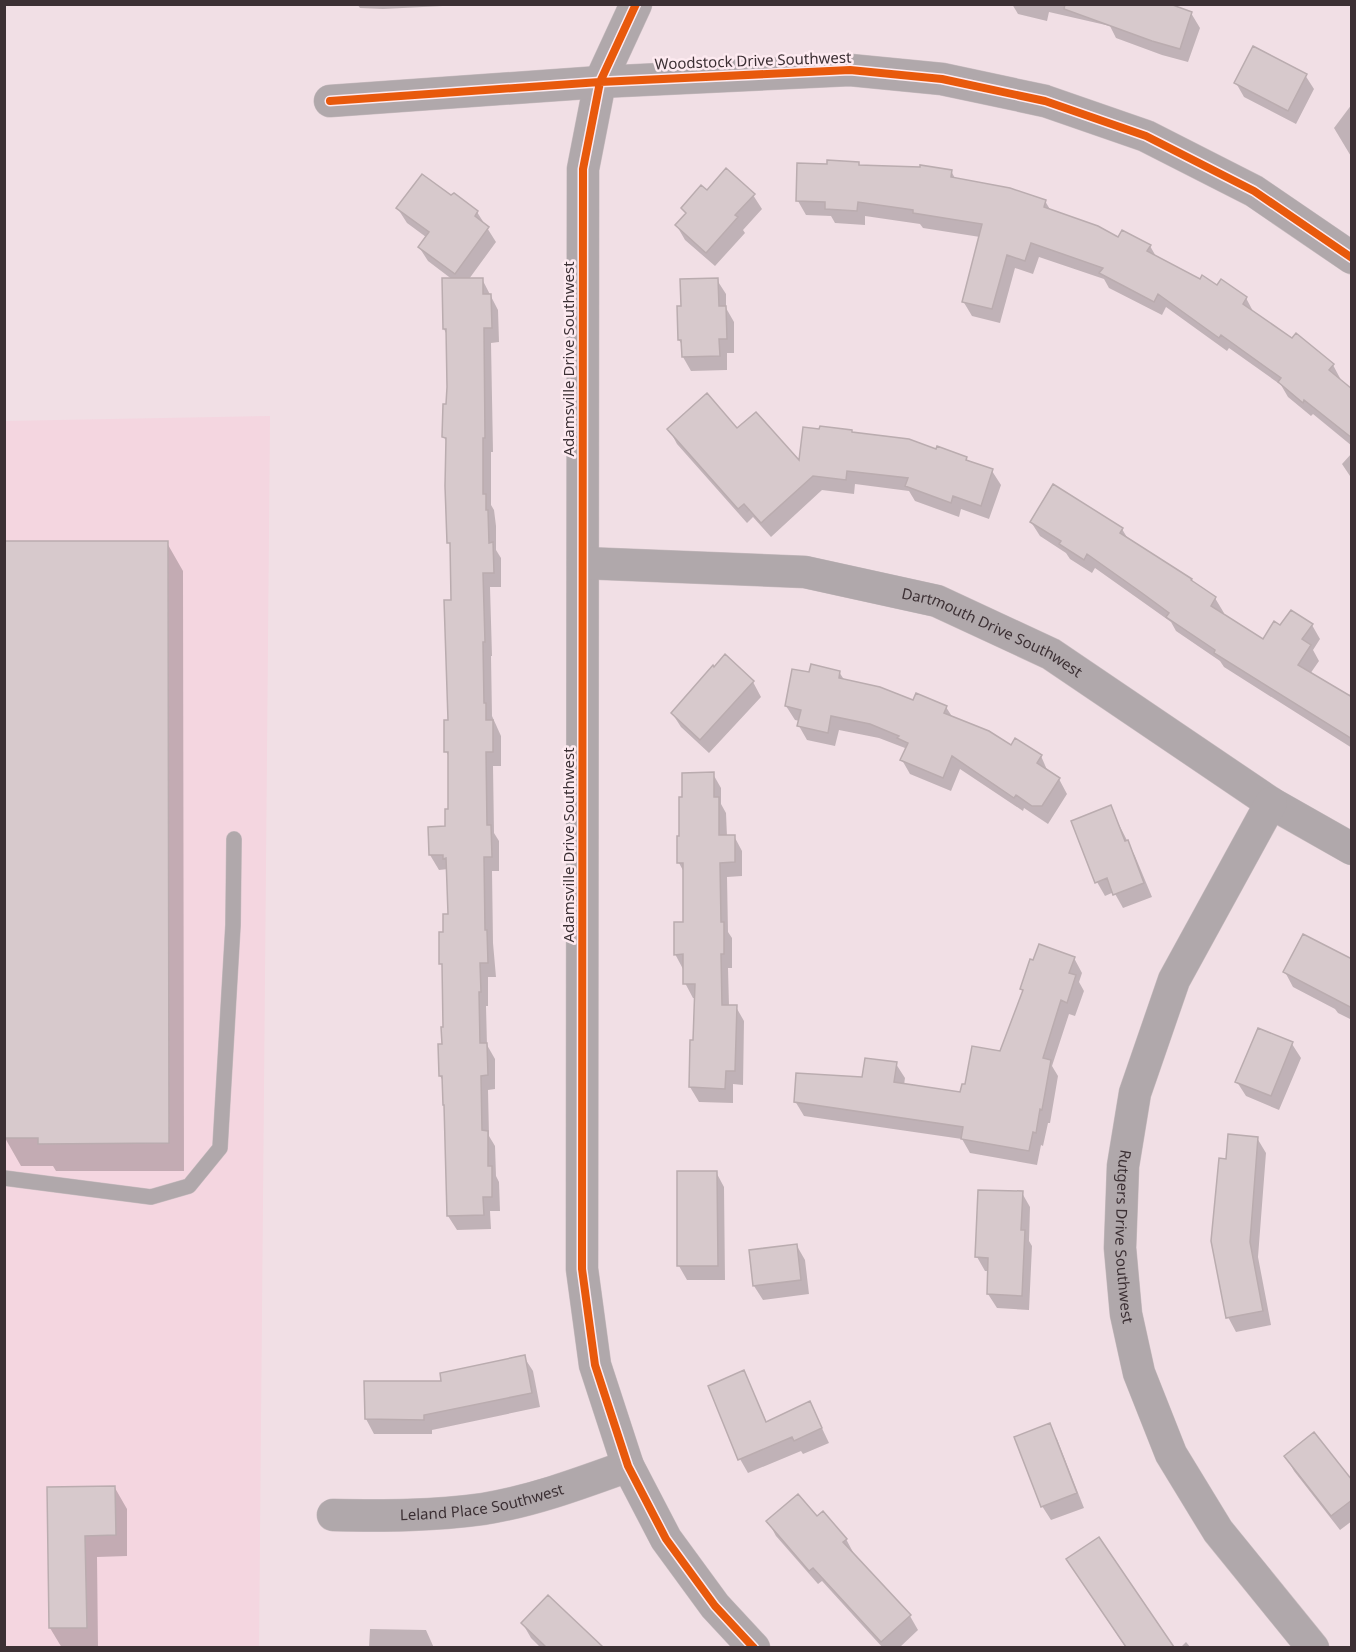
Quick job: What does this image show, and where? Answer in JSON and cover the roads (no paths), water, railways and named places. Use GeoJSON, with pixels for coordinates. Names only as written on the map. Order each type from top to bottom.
{"type":"FeatureCollection","features":[{"type":"Feature","properties":{"kind":"street","name":"Adamsville Drive Southwest"},"geometry":{"type":"LineString","coordinates":[[636,4],[600,82],[583,169],[582,1269],[595,1365],[628,1466],[666,1539],[715,1606],[754,1647]]}},
{"type":"Feature","properties":{"kind":"street","name":"Woodstock Drive Southwest"},"geometry":{"type":"LineString","coordinates":[[330,101],[600,82],[850,70],[942,79],[1045,101],[1146,136],[1254,191],[1352,258]]}},
{"type":"Feature","properties":{"kind":"street","name":"Dartmouth Drive Southwest"},"geometry":{"type":"LineString","coordinates":[[583,563],[805,572],[937,601],[1051,654],[1271,803],[1352,849]]}},
{"type":"Feature","properties":{"kind":"street","name":"Rutgers Drive Southwest"},"geometry":{"type":"LineString","coordinates":[[1271,803],[1174,980],[1135,1093],[1123,1166],[1120,1248],[1126,1314],[1139,1373],[1171,1454],[1218,1531],[1313,1647]]}},
{"type":"Feature","properties":{"kind":"street","name":"Leland Place Southwest"},"geometry":{"type":"LineString","coordinates":[[333,1515],[408,1516],[484,1509],[557,1492],[628,1466]]}},
{"type":"Feature","properties":{"kind":"lane"},"geometry":{"type":"LineString","coordinates":[[4,1178],[151,1197],[189,1186],[220,1148],[233,925],[234,839]]}}]}
